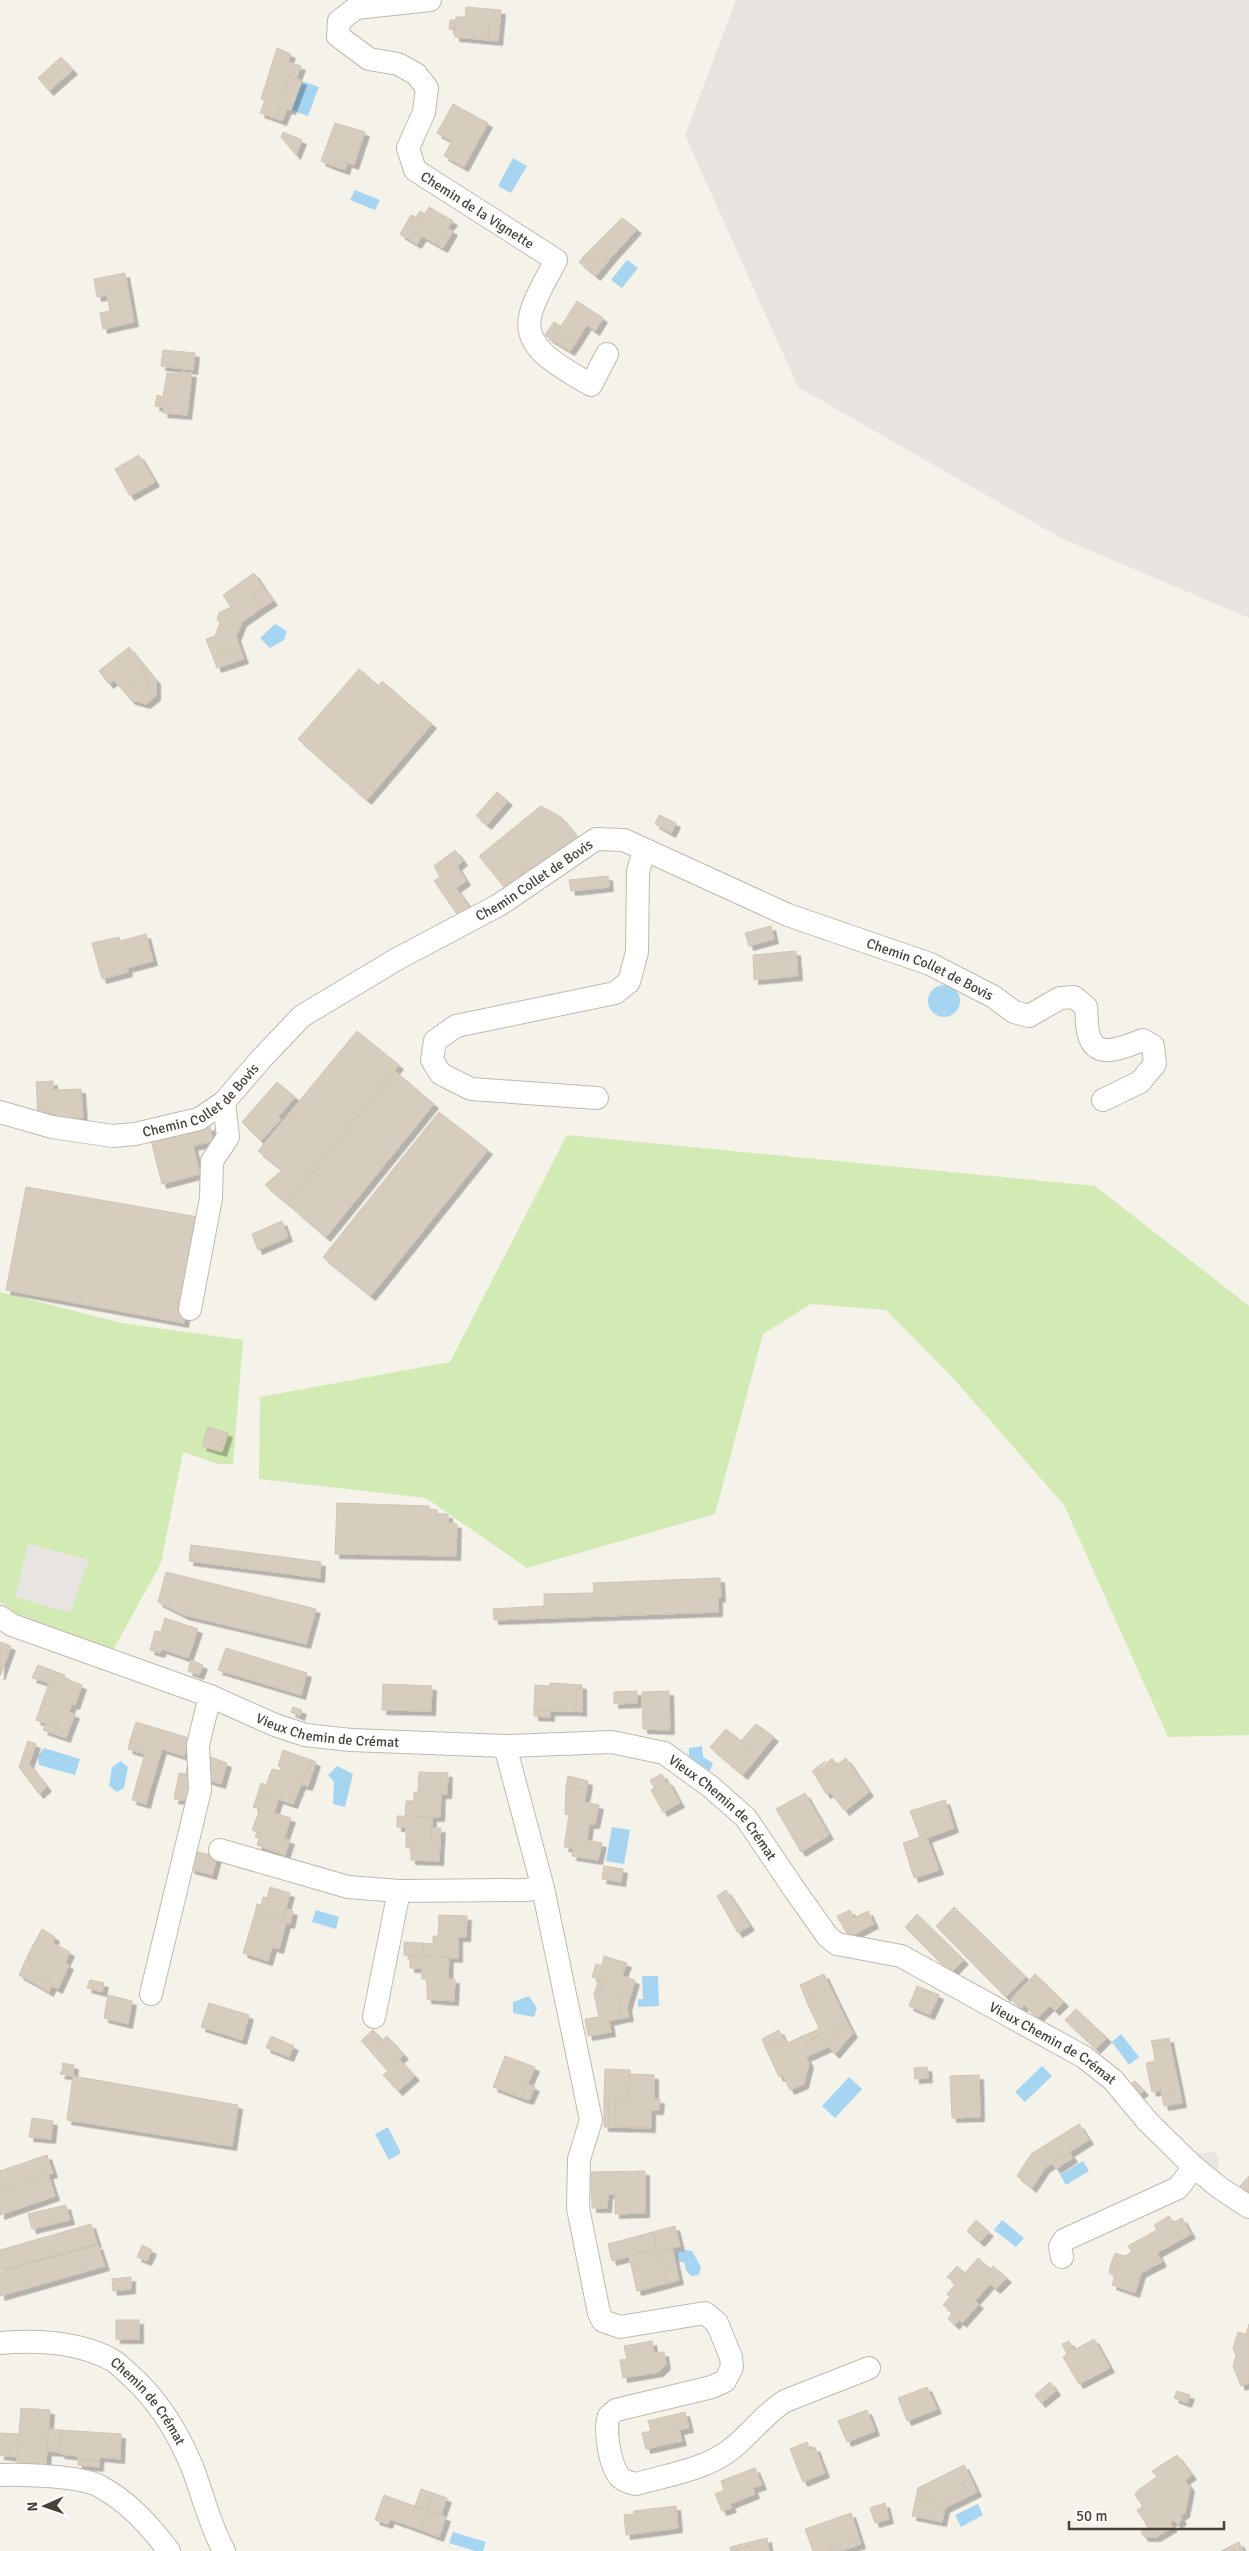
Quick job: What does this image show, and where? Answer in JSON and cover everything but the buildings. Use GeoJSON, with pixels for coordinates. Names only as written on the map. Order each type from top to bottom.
{"type":"FeatureCollection","features":[{"type":"Feature","properties":{"kind":"street","name":"Chemin de la Vignette"},"geometry":{"type":"LineString","coordinates":[[430,0],[356,8],[339,21],[338,36],[369,59],[398,64],[416,74],[427,88],[424,112],[408,148],[416,170],[556,260],[530,317],[530,333],[546,356],[591,384],[607,354]]}},
{"type":"Feature","properties":{"kind":"street","name":"Chemin Collet de Bovis"},"geometry":{"type":"LineString","coordinates":[[0,1112],[52,1127],[113,1136],[135,1134],[199,1119],[224,1102],[261,1058],[302,1016],[397,959],[499,905],[596,838],[624,840],[788,915],[930,964],[994,997],[1014,1012],[1029,1016],[1060,998],[1074,997],[1086,1007],[1090,1039],[1100,1049],[1112,1051],[1143,1040],[1152,1046],[1155,1064],[1140,1082],[1102,1100]]}},
{"type":"Feature","properties":{"kind":"street"},"geometry":{"type":"LineString","coordinates":[[597,1098],[471,1089],[441,1074],[432,1060],[435,1041],[456,1026],[616,993],[629,982],[637,952],[638,872],[644,850]]}},
{"type":"Feature","properties":{"kind":"street"},"geometry":{"type":"LineString","coordinates":[[190,1309],[211,1198],[212,1161],[228,1137],[224,1102]]}},
{"type":"Feature","properties":{"kind":"street","name":"Vieux Chemin de Crémat"},"geometry":{"type":"LineString","coordinates":[[0,1617],[12,1625],[210,1696],[275,1725],[305,1735],[351,1740],[505,1746],[612,1742],[664,1753],[711,1787],[746,1818],[828,1937],[837,1944],[901,1956],[1084,2057],[1113,2080],[1148,2122],[1194,2168],[1249,2207]]}},
{"type":"Feature","properties":{"kind":"street"},"geometry":{"type":"LineString","coordinates":[[151,1994],[200,1790],[198,1745],[210,1696]]}},
{"type":"Feature","properties":{"kind":"street"},"geometry":{"type":"LineString","coordinates":[[505,1746],[543,1888],[591,2120],[579,2159],[578,2208],[599,2314],[603,2321],[620,2327],[705,2313],[717,2323],[731,2357],[732,2366],[725,2381],[616,2410],[609,2416],[607,2433],[614,2468],[620,2477],[628,2483],[636,2484],[711,2461],[730,2450],[774,2408],[785,2401],[869,2368]]}},
{"type":"Feature","properties":{"kind":"street"},"geometry":{"type":"LineString","coordinates":[[220,1850],[341,1886],[400,1891],[525,1890],[543,1888]]}},
{"type":"Feature","properties":{"kind":"street"},"geometry":{"type":"LineString","coordinates":[[374,2017],[400,1891]]}},
{"type":"Feature","properties":{"kind":"street"},"geometry":{"type":"LineString","coordinates":[[1062,2257],[1060,2247],[1064,2240],[1178,2188],[1194,2168]]}},
{"type":"Feature","properties":{"kind":"street","name":"Chemin de Crémat"},"geometry":{"type":"LineString","coordinates":[[0,2342],[49,2343],[87,2350],[114,2360],[147,2390],[172,2424],[192,2468],[214,2533],[224,2551]]}},
{"type":"Feature","properties":{"kind":"street"},"geometry":{"type":"LineString","coordinates":[[0,2475],[70,2479],[98,2486],[145,2520],[170,2551]]}},
{"type":"Feature","properties":{"kind":"shaded area"},"geometry":{"type":"Polygon","coordinates":[[[736,0],[1249,0],[1249,618],[1061,538],[798,387],[685,135],[736,0]]]}},
{"type":"Feature","properties":{"kind":"shaded area"},"geometry":{"type":"Polygon","coordinates":[[[28,1544],[89,1560],[70,1613],[15,1597],[28,1544]]]}},
{"type":"Feature","properties":{"kind":"shaded area"},"geometry":{"type":"Polygon","coordinates":[[[1215,2152],[1219,2160],[1215,2179],[1190,2154],[1215,2152]]]}},
{"type":"Feature","properties":{"kind":"green space"},"geometry":{"type":"Polygon","coordinates":[[[567,1135],[1095,1186],[1249,1306],[1249,1735],[1168,1737],[1064,1505],[953,1378],[886,1310],[811,1304],[763,1334],[715,1514],[527,1568],[426,1498],[259,1479],[260,1397],[450,1362],[567,1135]]]}},
{"type":"Feature","properties":{"kind":"green space"},"geometry":{"type":"Polygon","coordinates":[[[0,1292],[122,1323],[243,1340],[233,1464],[218,1464],[183,1452],[161,1563],[112,1652],[23,1618],[0,1602],[0,1292]]]}},
{"type":"Feature","properties":{"kind":"water"},"geometry":{"type":"Polygon","coordinates":[[[302,81],[319,87],[308,116],[291,110],[302,81]]]}},
{"type":"Feature","properties":{"kind":"water"},"geometry":{"type":"Polygon","coordinates":[[[513,158],[527,166],[511,193],[498,186],[513,158]]]}},
{"type":"Feature","properties":{"kind":"water"},"geometry":{"type":"Polygon","coordinates":[[[355,190],[380,200],[375,210],[350,200],[355,190]]]}},
{"type":"Feature","properties":{"kind":"water"},"geometry":{"type":"Polygon","coordinates":[[[627,260],[638,268],[622,288],[611,280],[627,260]]]}},
{"type":"Feature","properties":{"kind":"water"},"geometry":{"type":"Polygon","coordinates":[[[275,624],[287,631],[284,640],[270,648],[260,638],[275,624]]]}},
{"type":"Feature","properties":{"kind":"water"},"geometry":{"type":"Polygon","coordinates":[[[944,985],[950,986],[955,990],[959,995],[959,1007],[955,1012],[950,1016],[944,1017],[938,1016],[933,1012],[929,1007],[928,1001],[929,995],[933,990],[938,986],[944,985]]]}},
{"type":"Feature","properties":{"kind":"water"},"geometry":{"type":"Polygon","coordinates":[[[702,1746],[703,1757],[713,1763],[710,1771],[689,1758],[689,1748],[702,1746]]]}},
{"type":"Feature","properties":{"kind":"water"},"geometry":{"type":"Polygon","coordinates":[[[44,1748],[80,1759],[75,1775],[39,1765],[38,1756],[44,1748]]]}},
{"type":"Feature","properties":{"kind":"water"},"geometry":{"type":"Polygon","coordinates":[[[121,1761],[128,1767],[124,1788],[117,1792],[109,1786],[112,1767],[121,1761]]]}},
{"type":"Feature","properties":{"kind":"water"},"geometry":{"type":"Polygon","coordinates":[[[337,1766],[353,1774],[345,1807],[333,1804],[334,1782],[328,1775],[337,1766]]]}},
{"type":"Feature","properties":{"kind":"water"},"geometry":{"type":"Polygon","coordinates":[[[612,1827],[630,1830],[624,1864],[606,1861],[612,1827]]]}},
{"type":"Feature","properties":{"kind":"water"},"geometry":{"type":"Polygon","coordinates":[[[316,1910],[339,1917],[336,1929],[312,1922],[316,1910]]]}},
{"type":"Feature","properties":{"kind":"water"},"geometry":{"type":"Polygon","coordinates":[[[642,1976],[658,1976],[659,2006],[638,2007],[638,1999],[643,1999],[642,1976]]]}},
{"type":"Feature","properties":{"kind":"water"},"geometry":{"type":"Polygon","coordinates":[[[529,1996],[537,2008],[534,2017],[513,2013],[513,2002],[529,1996]]]}},
{"type":"Feature","properties":{"kind":"water"},"geometry":{"type":"Polygon","coordinates":[[[1121,2034],[1139,2057],[1129,2065],[1112,2042],[1121,2034]]]}},
{"type":"Feature","properties":{"kind":"water"},"geometry":{"type":"Polygon","coordinates":[[[1042,2066],[1052,2076],[1025,2102],[1015,2092],[1042,2066]]]}},
{"type":"Feature","properties":{"kind":"water"},"geometry":{"type":"Polygon","coordinates":[[[849,2077],[862,2089],[835,2118],[822,2106],[849,2077]]]}},
{"type":"Feature","properties":{"kind":"water"},"geometry":{"type":"Polygon","coordinates":[[[388,2127],[401,2153],[389,2160],[375,2134],[388,2127]]]}},
{"type":"Feature","properties":{"kind":"water"},"geometry":{"type":"Polygon","coordinates":[[[1083,2161],[1089,2171],[1066,2185],[1060,2175],[1083,2161]]]}},
{"type":"Feature","properties":{"kind":"water"},"geometry":{"type":"Polygon","coordinates":[[[1002,2220],[1024,2238],[1016,2247],[994,2230],[1002,2220]]]}},
{"type":"Feature","properties":{"kind":"water"},"geometry":{"type":"Polygon","coordinates":[[[685,2250],[692,2251],[701,2267],[699,2275],[691,2276],[686,2270],[684,2262],[679,2262],[676,2253],[685,2250]]]}},
{"type":"Feature","properties":{"kind":"water"},"geometry":{"type":"Polygon","coordinates":[[[978,2504],[983,2515],[961,2527],[955,2515],[978,2504]]]}},
{"type":"Feature","properties":{"kind":"water"},"geometry":{"type":"Polygon","coordinates":[[[453,2532],[486,2542],[483,2551],[475,2551],[449,2543],[453,2532]]]}}]}
